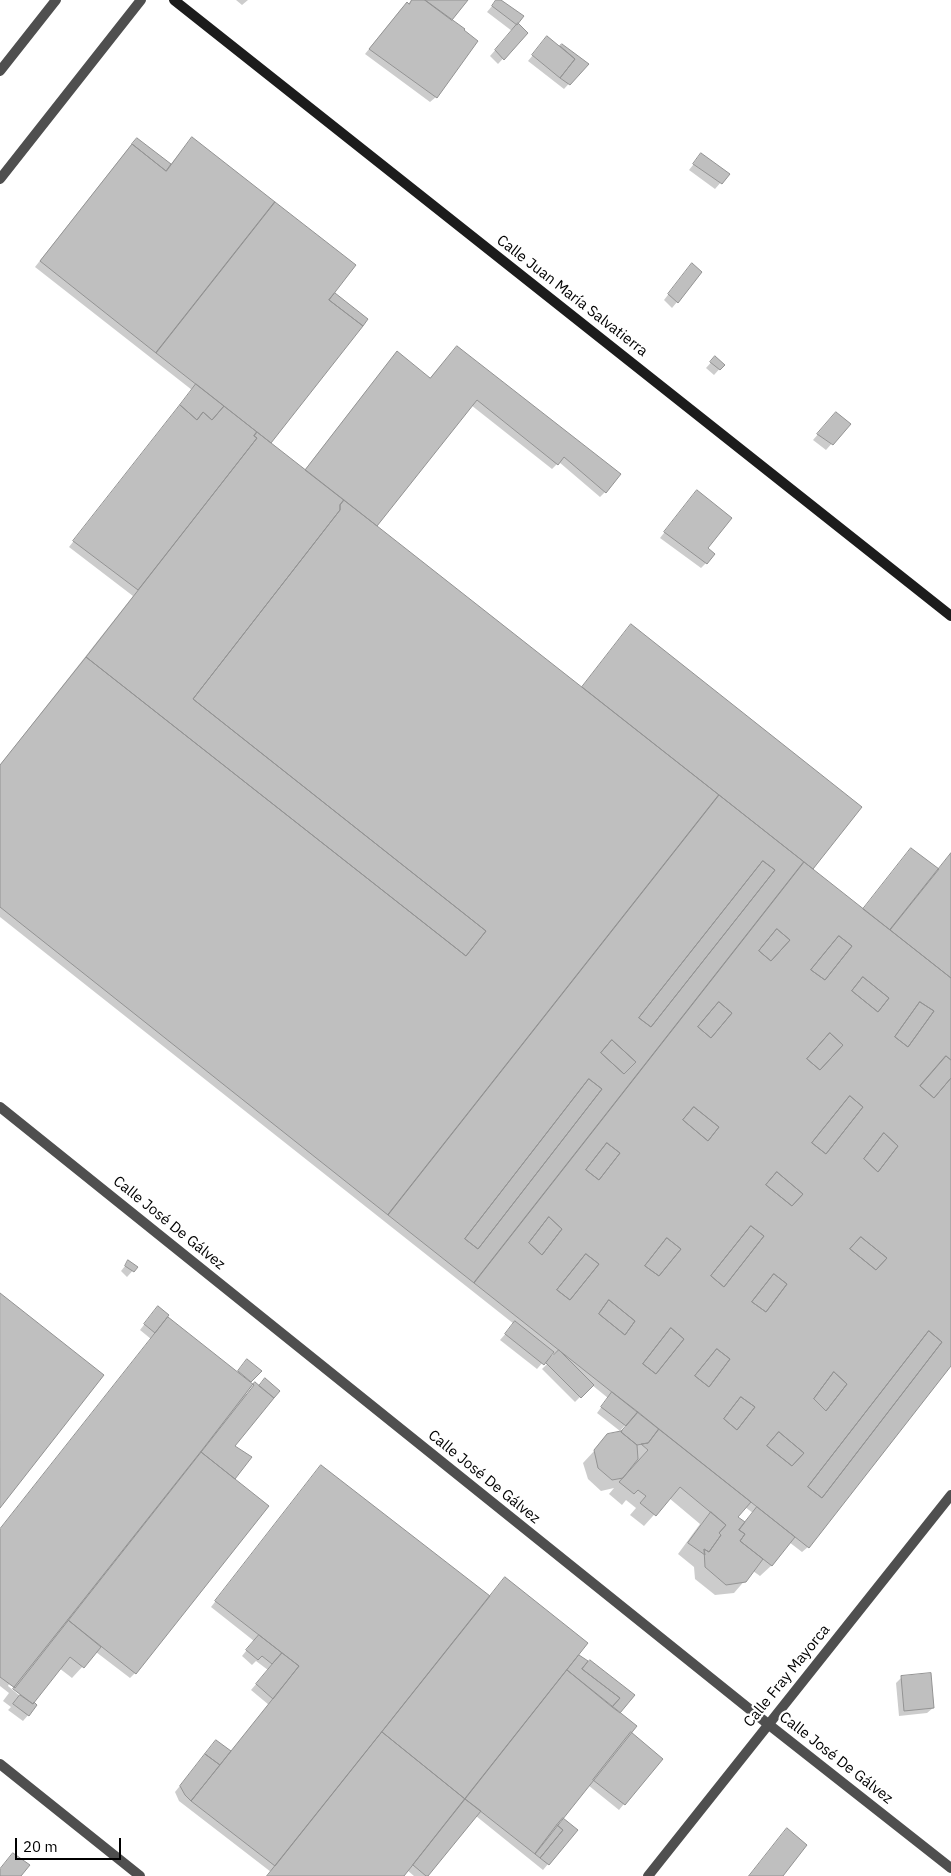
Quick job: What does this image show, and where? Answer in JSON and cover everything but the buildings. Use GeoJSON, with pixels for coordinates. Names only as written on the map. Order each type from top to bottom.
{"type":"FeatureCollection","features":[{"type":"Feature","properties":{"kind":"street"},"geometry":{"type":"LineString","coordinates":[[0,71],[56,0]]}},
{"type":"Feature","properties":{"kind":"street"},"geometry":{"type":"LineString","coordinates":[[0,179],[141,0]]}},
{"type":"Feature","properties":{"kind":"street","name":"Calle Juan María Salvatierra"},"geometry":{"type":"LineString","coordinates":[[174,0],[951,616]]}},
{"type":"Feature","properties":{"kind":"street","name":"Calle José De Gálvez"},"geometry":{"type":"LineString","coordinates":[[0,1107],[768,1724],[951,1868]]}},
{"type":"Feature","properties":{"kind":"street","name":"Calle Fray Mayorca"},"geometry":{"type":"LineString","coordinates":[[648,1876],[951,1495]]}},
{"type":"Feature","properties":{"kind":"street"},"geometry":{"type":"LineString","coordinates":[[0,1764],[140,1876]]}}]}
